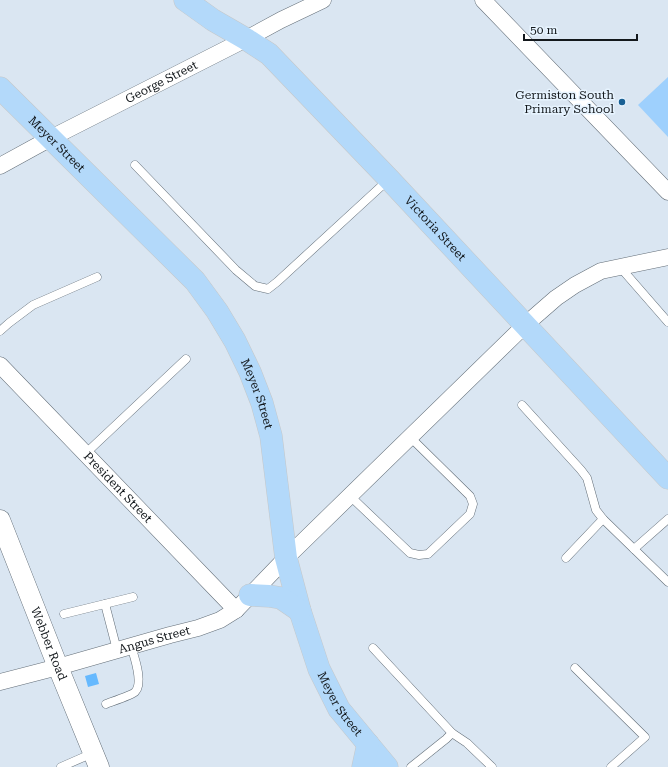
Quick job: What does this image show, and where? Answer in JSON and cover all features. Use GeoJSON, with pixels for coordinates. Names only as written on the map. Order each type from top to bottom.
{"type":"FeatureCollection","features":[{"type":"Feature","properties":{"kind":"main road","name":"Victoria Street"},"geometry":{"type":"LineString","coordinates":[[187,1],[213,20],[269,54],[389,179],[668,478]]}},
{"type":"Feature","properties":{"kind":"main road","name":"Meyer Street"},"geometry":{"type":"LineString","coordinates":[[0,88],[195,281],[235,341],[250,372],[262,403],[271,436],[286,558],[300,611],[319,669],[340,709],[387,767]]}},
{"type":"Feature","properties":{"kind":"main road"},"geometry":{"type":"LineString","coordinates":[[242,603],[268,596],[281,598],[300,611]]}},
{"type":"Feature","properties":{"kind":"main road"},"geometry":{"type":"LineString","coordinates":[[363,767],[368,744]]}},
{"type":"Feature","properties":{"kind":"street","name":"George Street"},"geometry":{"type":"LineString","coordinates":[[0,166],[51,138],[323,0]]}},
{"type":"Feature","properties":{"kind":"street"},"geometry":{"type":"LineString","coordinates":[[483,0],[668,192]]}},
{"type":"Feature","properties":{"kind":"street","name":"Angus Street"},"geometry":{"type":"LineString","coordinates":[[0,682],[198,628],[220,620],[242,603],[286,558],[525,325],[556,298],[600,271],[668,257]]}},
{"type":"Feature","properties":{"kind":"street","name":"President Street"},"geometry":{"type":"LineString","coordinates":[[0,365],[86,454],[242,603]]}},
{"type":"Feature","properties":{"kind":"street","name":"Webber Road"},"geometry":{"type":"LineString","coordinates":[[0,520],[96,760]]}},
{"type":"Feature","properties":{"kind":"lane"},"geometry":{"type":"LineString","coordinates":[[135,165],[236,270],[255,286],[268,289],[389,179]]}},
{"type":"Feature","properties":{"kind":"lane"},"geometry":{"type":"LineString","coordinates":[[620,267],[668,322]]}},
{"type":"Feature","properties":{"kind":"lane"},"geometry":{"type":"LineString","coordinates":[[0,331],[34,305],[97,277]]}},
{"type":"Feature","properties":{"kind":"lane"},"geometry":{"type":"LineString","coordinates":[[86,454],[186,359]]}},
{"type":"Feature","properties":{"kind":"lane"},"geometry":{"type":"LineString","coordinates":[[522,405],[587,478],[596,510],[603,519],[668,582]]}},
{"type":"Feature","properties":{"kind":"lane"},"geometry":{"type":"LineString","coordinates":[[350,496],[410,553],[419,555],[428,554],[470,514],[473,504],[470,496],[410,437]]}},
{"type":"Feature","properties":{"kind":"lane"},"geometry":{"type":"LineString","coordinates":[[566,558],[603,519]]}},
{"type":"Feature","properties":{"kind":"lane"},"geometry":{"type":"LineString","coordinates":[[634,549],[668,519]]}},
{"type":"Feature","properties":{"kind":"lane"},"geometry":{"type":"LineString","coordinates":[[64,614],[133,597]]}},
{"type":"Feature","properties":{"kind":"lane"},"geometry":{"type":"LineString","coordinates":[[105,604],[124,648],[139,676],[139,686],[135,692],[106,704]]}},
{"type":"Feature","properties":{"kind":"lane"},"geometry":{"type":"LineString","coordinates":[[373,648],[452,733],[467,743],[492,767]]}},
{"type":"Feature","properties":{"kind":"lane"},"geometry":{"type":"LineString","coordinates":[[575,668],[645,737],[611,767]]}},
{"type":"Feature","properties":{"kind":"lane"},"geometry":{"type":"LineString","coordinates":[[411,767],[452,733]]}},
{"type":"Feature","properties":{"kind":"lane"},"geometry":{"type":"LineString","coordinates":[[61,767],[96,760]]}},
{"type":"Feature","properties":{"kind":"shaded area"},"geometry":{"type":"Polygon","coordinates":[[[668,77],[668,137],[638,105],[668,77]]]}},
{"type":"Feature","properties":{"kind":"building"},"geometry":{"type":"Polygon","coordinates":[[[96,673],[99,684],[88,687],[85,676],[96,673]]]}},
{"type":"Feature","properties":{"kind":"place","name":"Germiston South Primary School"},"geometry":{"type":"Point","coordinates":[622,102]}}]}
